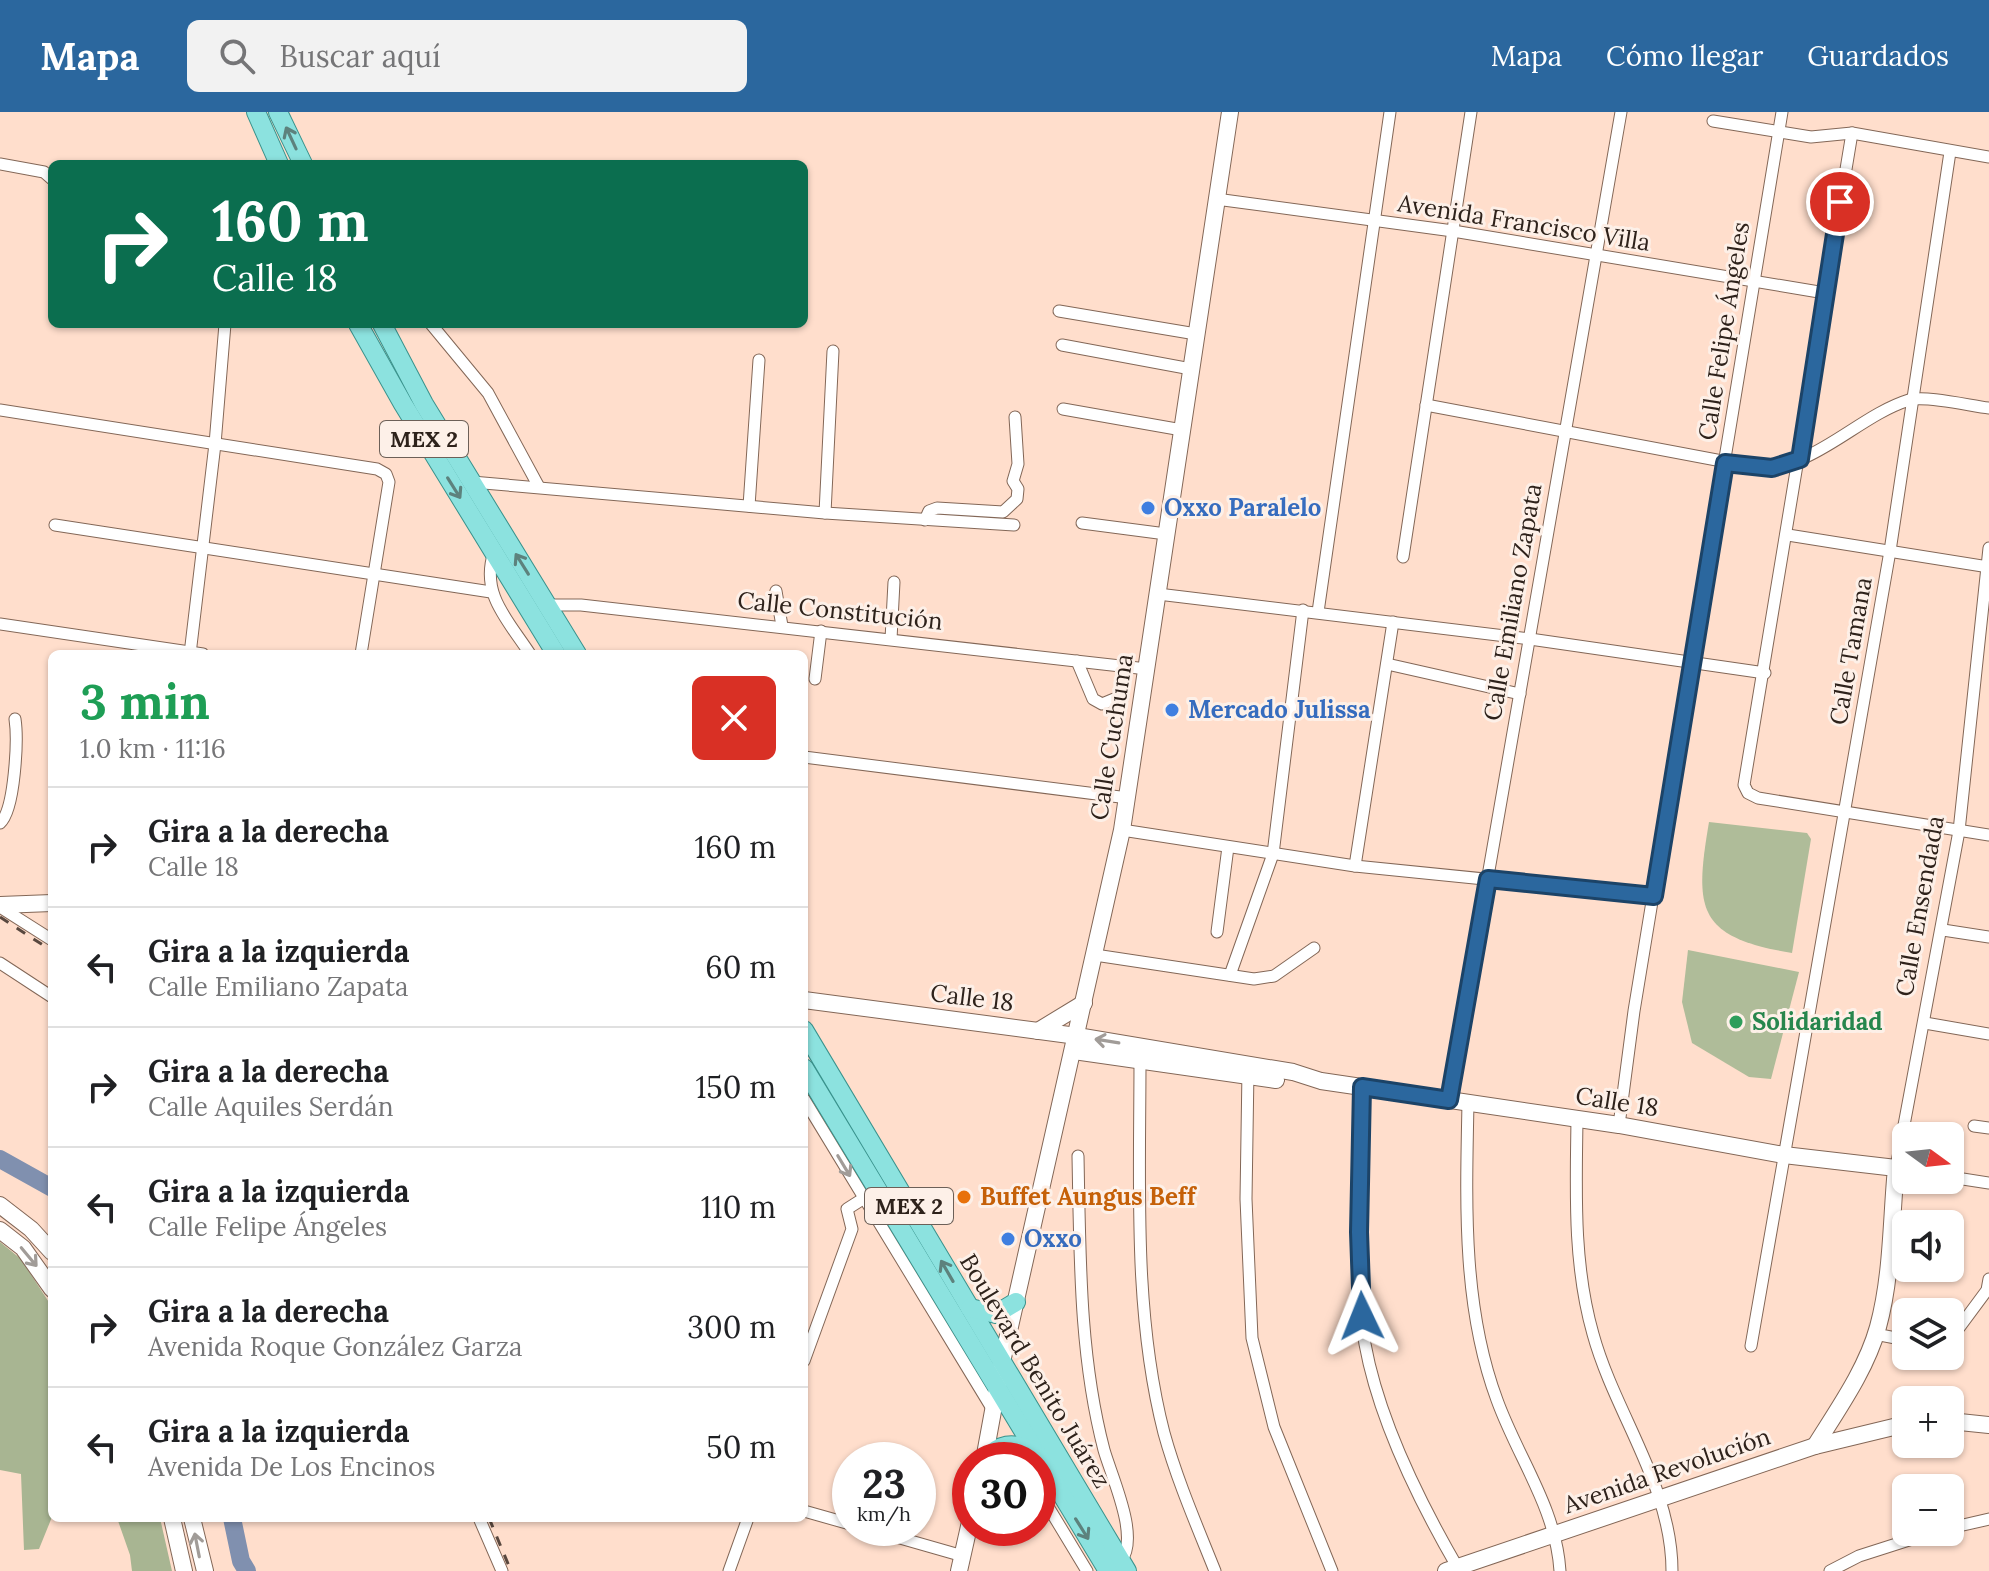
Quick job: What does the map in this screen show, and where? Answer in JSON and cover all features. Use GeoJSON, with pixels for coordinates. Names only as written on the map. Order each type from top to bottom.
{"type":"FeatureCollection","features":[{"type":"Feature","properties":{"kind":"main road"},"geometry":{"type":"LineString","coordinates":[[256,112],[277,160]]}},
{"type":"Feature","properties":{"kind":"main road"},"geometry":{"type":"LineString","coordinates":[[278,112],[301,160]]}},
{"type":"Feature","properties":{"kind":"main road","name":"MEX 2"},"geometry":{"type":"LineString","coordinates":[[360,328],[554,650]]}},
{"type":"Feature","properties":{"kind":"main road","name":"MEX 2"},"geometry":{"type":"LineString","coordinates":[[384,328],[442,433],[575,650]]}},
{"type":"Feature","properties":{"kind":"main road"},"geometry":{"type":"LineString","coordinates":[[385,371],[393,371],[421,416],[442,433]]}},
{"type":"Feature","properties":{"kind":"main road","name":"Boulevard Benito Juárez"},"geometry":{"type":"LineString","coordinates":[[808,1037],[1002,1362],[1027,1442]]}},
{"type":"Feature","properties":{"kind":"main road","name":"Boulevard Benito Juárez"},"geometry":{"type":"LineString","coordinates":[[808,1076],[870,1194],[1025,1442]]}},
{"type":"Feature","properties":{"kind":"main road"},"geometry":{"type":"LineString","coordinates":[[970,1308],[996,1314],[1016,1302]]}},
{"type":"Feature","properties":{"kind":"main road","name":"Boulevard Benito Juárez"},"geometry":{"type":"LineString","coordinates":[[1056,1484],[1119,1568]]}},
{"type":"Feature","properties":{"kind":"street","name":"Calle Cuchuma"},"geometry":{"type":"LineString","coordinates":[[988,1442],[1002,1362],[1076,1043],[1128,798],[1230,112]]}},
{"type":"Feature","properties":{"kind":"street"},"geometry":{"type":"LineString","coordinates":[[1318,612],[1390,112]]}},
{"type":"Feature","properties":{"kind":"street"},"geometry":{"type":"LineString","coordinates":[[1403,557],[1471,112]]}},
{"type":"Feature","properties":{"kind":"street","name":"Calle Emiliano Zapata"},"geometry":{"type":"LineString","coordinates":[[1449,1100],[1621,112]]}},
{"type":"Feature","properties":{"kind":"street","name":"Calle Felipe Ángeles"},"geometry":{"type":"LineString","coordinates":[[1619,1125],[1782,112]]}},
{"type":"Feature","properties":{"kind":"street"},"geometry":{"type":"LineString","coordinates":[[1713,121],[1811,137],[1852,133],[1989,157]]}},
{"type":"Feature","properties":{"kind":"street"},"geometry":{"type":"LineString","coordinates":[[1852,133],[1788,535],[1744,785],[1748,793],[1758,798],[1989,835]]}},
{"type":"Feature","properties":{"kind":"street","name":"Calle Tamana"},"geometry":{"type":"LineString","coordinates":[[1751,1346],[1890,551],[1950,152]]}},
{"type":"Feature","properties":{"kind":"street"},"geometry":{"type":"LineString","coordinates":[[0,164],[44,172],[48,176]]}},
{"type":"Feature","properties":{"kind":"street","name":"Avenida Francisco Villa"},"geometry":{"type":"LineString","coordinates":[[1216,199],[1375,223],[1453,231],[1825,293]]}},
{"type":"Feature","properties":{"kind":"street"},"geometry":{"type":"LineString","coordinates":[[1059,311],[1196,334]]}},
{"type":"Feature","properties":{"kind":"street"},"geometry":{"type":"LineString","coordinates":[[190,650],[215,444],[225,328]]}},
{"type":"Feature","properties":{"kind":"street"},"geometry":{"type":"LineString","coordinates":[[434,328],[488,393],[539,487]]}},
{"type":"Feature","properties":{"kind":"street"},"geometry":{"type":"LineString","coordinates":[[1062,345],[1191,369]]}},
{"type":"Feature","properties":{"kind":"street"},"geometry":{"type":"LineString","coordinates":[[825,513],[833,351]]}},
{"type":"Feature","properties":{"kind":"street"},"geometry":{"type":"LineString","coordinates":[[749,506],[759,360]]}},
{"type":"Feature","properties":{"kind":"street"},"geometry":{"type":"LineString","coordinates":[[1426,405],[1725,463],[1772,468],[1800,459],[1911,399],[1989,408]]}},
{"type":"Feature","properties":{"kind":"street"},"geometry":{"type":"LineString","coordinates":[[1063,409],[1182,430]]}},
{"type":"Feature","properties":{"kind":"street"},"geometry":{"type":"LineString","coordinates":[[0,410],[377,469],[386,474],[389,482],[362,650]]}},
{"type":"Feature","properties":{"kind":"street"},"geometry":{"type":"LineString","coordinates":[[925,520],[929,511],[937,508],[1003,512],[1010,508],[1017,499],[1018,489],[1013,481],[1018,464],[1015,417]]}},
{"type":"Feature","properties":{"kind":"street"},"geometry":{"type":"LineString","coordinates":[[472,482],[825,513],[1014,525]]}},
{"type":"Feature","properties":{"kind":"street"},"geometry":{"type":"LineString","coordinates":[[1082,523],[1166,534]]}},
{"type":"Feature","properties":{"kind":"street"},"geometry":{"type":"LineString","coordinates":[[55,525],[491,592]]}},
{"type":"Feature","properties":{"kind":"street"},"geometry":{"type":"LineString","coordinates":[[1788,535],[1988,567]]}},
{"type":"Feature","properties":{"kind":"street","name":"Calle Ensendada"},"geometry":{"type":"LineString","coordinates":[[1909,1122],[1959,831],[1989,548]]}},
{"type":"Feature","properties":{"kind":"street"},"geometry":{"type":"LineString","coordinates":[[494,552],[488,576],[491,592],[527,650]]}},
{"type":"Feature","properties":{"kind":"street"},"geometry":{"type":"LineString","coordinates":[[891,639],[894,582]]}},
{"type":"Feature","properties":{"kind":"street"},"geometry":{"type":"LineString","coordinates":[[776,591],[782,626]]}},
{"type":"Feature","properties":{"kind":"street"},"geometry":{"type":"LineString","coordinates":[[1158,594],[1693,660],[1765,673]]}},
{"type":"Feature","properties":{"kind":"street","name":"Calle Constitución"},"geometry":{"type":"LineString","coordinates":[[528,608],[581,605],[1147,669]]}},
{"type":"Feature","properties":{"kind":"street"},"geometry":{"type":"LineString","coordinates":[[1230,975],[1273,854],[1303,610]]}},
{"type":"Feature","properties":{"kind":"street"},"geometry":{"type":"LineString","coordinates":[[1355,866],[1393,622]]}},
{"type":"Feature","properties":{"kind":"street"},"geometry":{"type":"LineString","coordinates":[[0,624],[170,650]]}},
{"type":"Feature","properties":{"kind":"street"},"geometry":{"type":"LineString","coordinates":[[815,679],[821,631]]}},
{"type":"Feature","properties":{"kind":"street"},"geometry":{"type":"LineString","coordinates":[[1077,661],[1093,699],[1102,704],[1114,699]]}},
{"type":"Feature","properties":{"kind":"street"},"geometry":{"type":"LineString","coordinates":[[1387,664],[1520,694]]}},
{"type":"Feature","properties":{"kind":"street"},"geometry":{"type":"LineString","coordinates":[[0,823],[8,813],[16,746],[15,719]]}},
{"type":"Feature","properties":{"kind":"street"},"geometry":{"type":"LineString","coordinates":[[808,758],[1128,798]]}},
{"type":"Feature","properties":{"kind":"street"},"geometry":{"type":"LineString","coordinates":[[1122,830],[1355,866],[1654,896]]}},
{"type":"Feature","properties":{"kind":"street"},"geometry":{"type":"LineString","coordinates":[[1217,932],[1228,847]]}},
{"type":"Feature","properties":{"kind":"street"},"geometry":{"type":"LineString","coordinates":[[0,906],[48,903]]}},
{"type":"Feature","properties":{"kind":"street"},"geometry":{"type":"LineString","coordinates":[[0,906],[48,937]]}},
{"type":"Feature","properties":{"kind":"street"},"geometry":{"type":"LineString","coordinates":[[1943,930],[1989,937]]}},
{"type":"Feature","properties":{"kind":"street"},"geometry":{"type":"LineString","coordinates":[[1095,955],[1254,979],[1274,976],[1314,948]]}},
{"type":"Feature","properties":{"kind":"street"},"geometry":{"type":"LineString","coordinates":[[0,963],[48,994]]}},
{"type":"Feature","properties":{"kind":"street","name":"Calle 18"},"geometry":{"type":"LineString","coordinates":[[808,1001],[1038,1031],[1140,1060],[1248,1071]]}},
{"type":"Feature","properties":{"kind":"street"},"geometry":{"type":"LineString","coordinates":[[1038,1031],[1084,1003]]}},
{"type":"Feature","properties":{"kind":"street"},"geometry":{"type":"LineString","coordinates":[[1925,1023],[1989,1034]]}},
{"type":"Feature","properties":{"kind":"street","name":"Calle 18"},"geometry":{"type":"LineString","coordinates":[[1076,1043],[1619,1125],[1784,1155],[1892,1167]]}},
{"type":"Feature","properties":{"kind":"street"},"geometry":{"type":"LineString","coordinates":[[1140,1060],[1142,1240],[1153,1372],[1164,1432],[1215,1571]]}},
{"type":"Feature","properties":{"kind":"street"},"geometry":{"type":"LineString","coordinates":[[1248,1071],[1246,1199],[1252,1338],[1274,1427],[1332,1571]]}},
{"type":"Feature","properties":{"kind":"street"},"geometry":{"type":"LineString","coordinates":[[1362,1087],[1359,1232],[1365,1346],[1378,1393],[1397,1442],[1455,1570]]}},
{"type":"Feature","properties":{"kind":"street"},"geometry":{"type":"LineString","coordinates":[[1468,1103],[1468,1249],[1477,1328],[1496,1399],[1557,1533],[1560,1571]]}},
{"type":"Feature","properties":{"kind":"street"},"geometry":{"type":"LineString","coordinates":[[808,1105],[870,1194],[847,1209],[852,1229],[808,1350]]}},
{"type":"Feature","properties":{"kind":"street"},"geometry":{"type":"LineString","coordinates":[[1577,1120],[1577,1227],[1587,1309],[1604,1367],[1661,1499],[1669,1528],[1672,1571]]}},
{"type":"Feature","properties":{"kind":"street"},"geometry":{"type":"LineString","coordinates":[[1974,1126],[1989,1128]]}},
{"type":"Feature","properties":{"kind":"street"},"geometry":{"type":"LineString","coordinates":[[1078,1156],[1081,1306],[1103,1446],[1129,1534],[1128,1552],[1119,1568]]}},
{"type":"Feature","properties":{"kind":"street"},"geometry":{"type":"LineString","coordinates":[[1964,1179],[1989,1183]]}},
{"type":"Feature","properties":{"kind":"street","name":"Calle Ensendada"},"geometry":{"type":"LineString","coordinates":[[1815,1446],[1849,1391],[1875,1334],[1897,1194]]}},
{"type":"Feature","properties":{"kind":"street"},"geometry":{"type":"LineString","coordinates":[[0,1205],[31,1229],[48,1248]]}},
{"type":"Feature","properties":{"kind":"street"},"geometry":{"type":"LineString","coordinates":[[0,1230],[23,1248],[48,1283]]}},
{"type":"Feature","properties":{"kind":"street"},"geometry":{"type":"LineString","coordinates":[[1964,1320],[1988,1285]]}},
{"type":"Feature","properties":{"kind":"street"},"geometry":{"type":"LineString","coordinates":[[1875,1334],[1892,1337]]}},
{"type":"Feature","properties":{"kind":"street"},"geometry":{"type":"LineString","coordinates":[[1964,1422],[1989,1425]]}},
{"type":"Feature","properties":{"kind":"street","name":"Avenida Revolución"},"geometry":{"type":"LineString","coordinates":[[1455,1570],[1815,1446],[1892,1427]]}},
{"type":"Feature","properties":{"kind":"street"},"geometry":{"type":"LineString","coordinates":[[808,1512],[832,1519]]}},
{"type":"Feature","properties":{"kind":"street"},"geometry":{"type":"LineString","coordinates":[[1964,1525],[1989,1519]]}},
{"type":"Feature","properties":{"kind":"street"},"geometry":{"type":"LineString","coordinates":[[1056,1520],[1087,1571]]}},
{"type":"Feature","properties":{"kind":"street"},"geometry":{"type":"LineString","coordinates":[[173,1522],[184,1571]]}},
{"type":"Feature","properties":{"kind":"street"},"geometry":{"type":"LineString","coordinates":[[193,1522],[205,1571]]}},
{"type":"Feature","properties":{"kind":"street"},"geometry":{"type":"LineString","coordinates":[[481,1522],[502,1571]]}},
{"type":"Feature","properties":{"kind":"street"},"geometry":{"type":"LineString","coordinates":[[729,1571],[747,1522]]}},
{"type":"Feature","properties":{"kind":"street"},"geometry":{"type":"LineString","coordinates":[[1830,1571],[1892,1545]]}},
{"type":"Feature","properties":{"kind":"street"},"geometry":{"type":"LineString","coordinates":[[914,1546],[961,1563]]}},
{"type":"Feature","properties":{"kind":"green space"},"geometry":{"type":"Polygon","coordinates":[[[1709,822],[1807,833],[1811,839],[1792,953],[1737,938],[1720,928],[1709,914],[1702,877],[1709,822]]]}},
{"type":"Feature","properties":{"kind":"green space","name":"Solidaridad"},"geometry":{"type":"Polygon","coordinates":[[[1688,950],[1799,972],[1771,1079],[1749,1077],[1692,1043],[1682,1002],[1688,950]]]}},
{"type":"Feature","properties":{"kind":"green space"},"geometry":{"type":"Polygon","coordinates":[[[0,1242],[21,1259],[48,1301],[50,1522],[39,1549],[24,1550],[21,1474],[0,1470],[0,1242]]]}},
{"type":"Feature","properties":{"kind":"green space"},"geometry":{"type":"Polygon","coordinates":[[[118,1522],[161,1522],[172,1571],[132,1571],[118,1522]]]}},
{"type":"Feature","properties":{"kind":"waterway"},"geometry":{"type":"LineString","coordinates":[[0,1159],[48,1186]]}},
{"type":"Feature","properties":{"kind":"waterway"},"geometry":{"type":"LineString","coordinates":[[233,1522],[241,1561],[247,1571]]}},
{"type":"Feature","properties":{"kind":"railway"},"geometry":{"type":"LineString","coordinates":[[0,917],[48,948]]}},
{"type":"Feature","properties":{"kind":"railway"},"geometry":{"type":"LineString","coordinates":[[491,1522],[511,1571]]}},
{"type":"Feature","properties":{"kind":"place","name":"Oxxo Paralelo"},"geometry":{"type":"Point","coordinates":[1148,508]}},
{"type":"Feature","properties":{"kind":"place","name":"Mercado Julissa"},"geometry":{"type":"Point","coordinates":[1172,710]}},
{"type":"Feature","properties":{"kind":"place","name":"Solidaridad"},"geometry":{"type":"Point","coordinates":[1736,1022]}},
{"type":"Feature","properties":{"kind":"place","name":"Buffet Aungus Beff"},"geometry":{"type":"Point","coordinates":[964,1197]}},
{"type":"Feature","properties":{"kind":"place","name":"Oxxo"},"geometry":{"type":"Point","coordinates":[1008,1239]}},
{"type":"Feature","properties":{"kind":"route"},"geometry":{"type":"LineString","coordinates":[[1362,1316],[1359,1232],[1362,1087],[1449,1100],[1488,879],[1654,896],[1725,463],[1772,468],[1800,459],[1840,202]]}}]}
